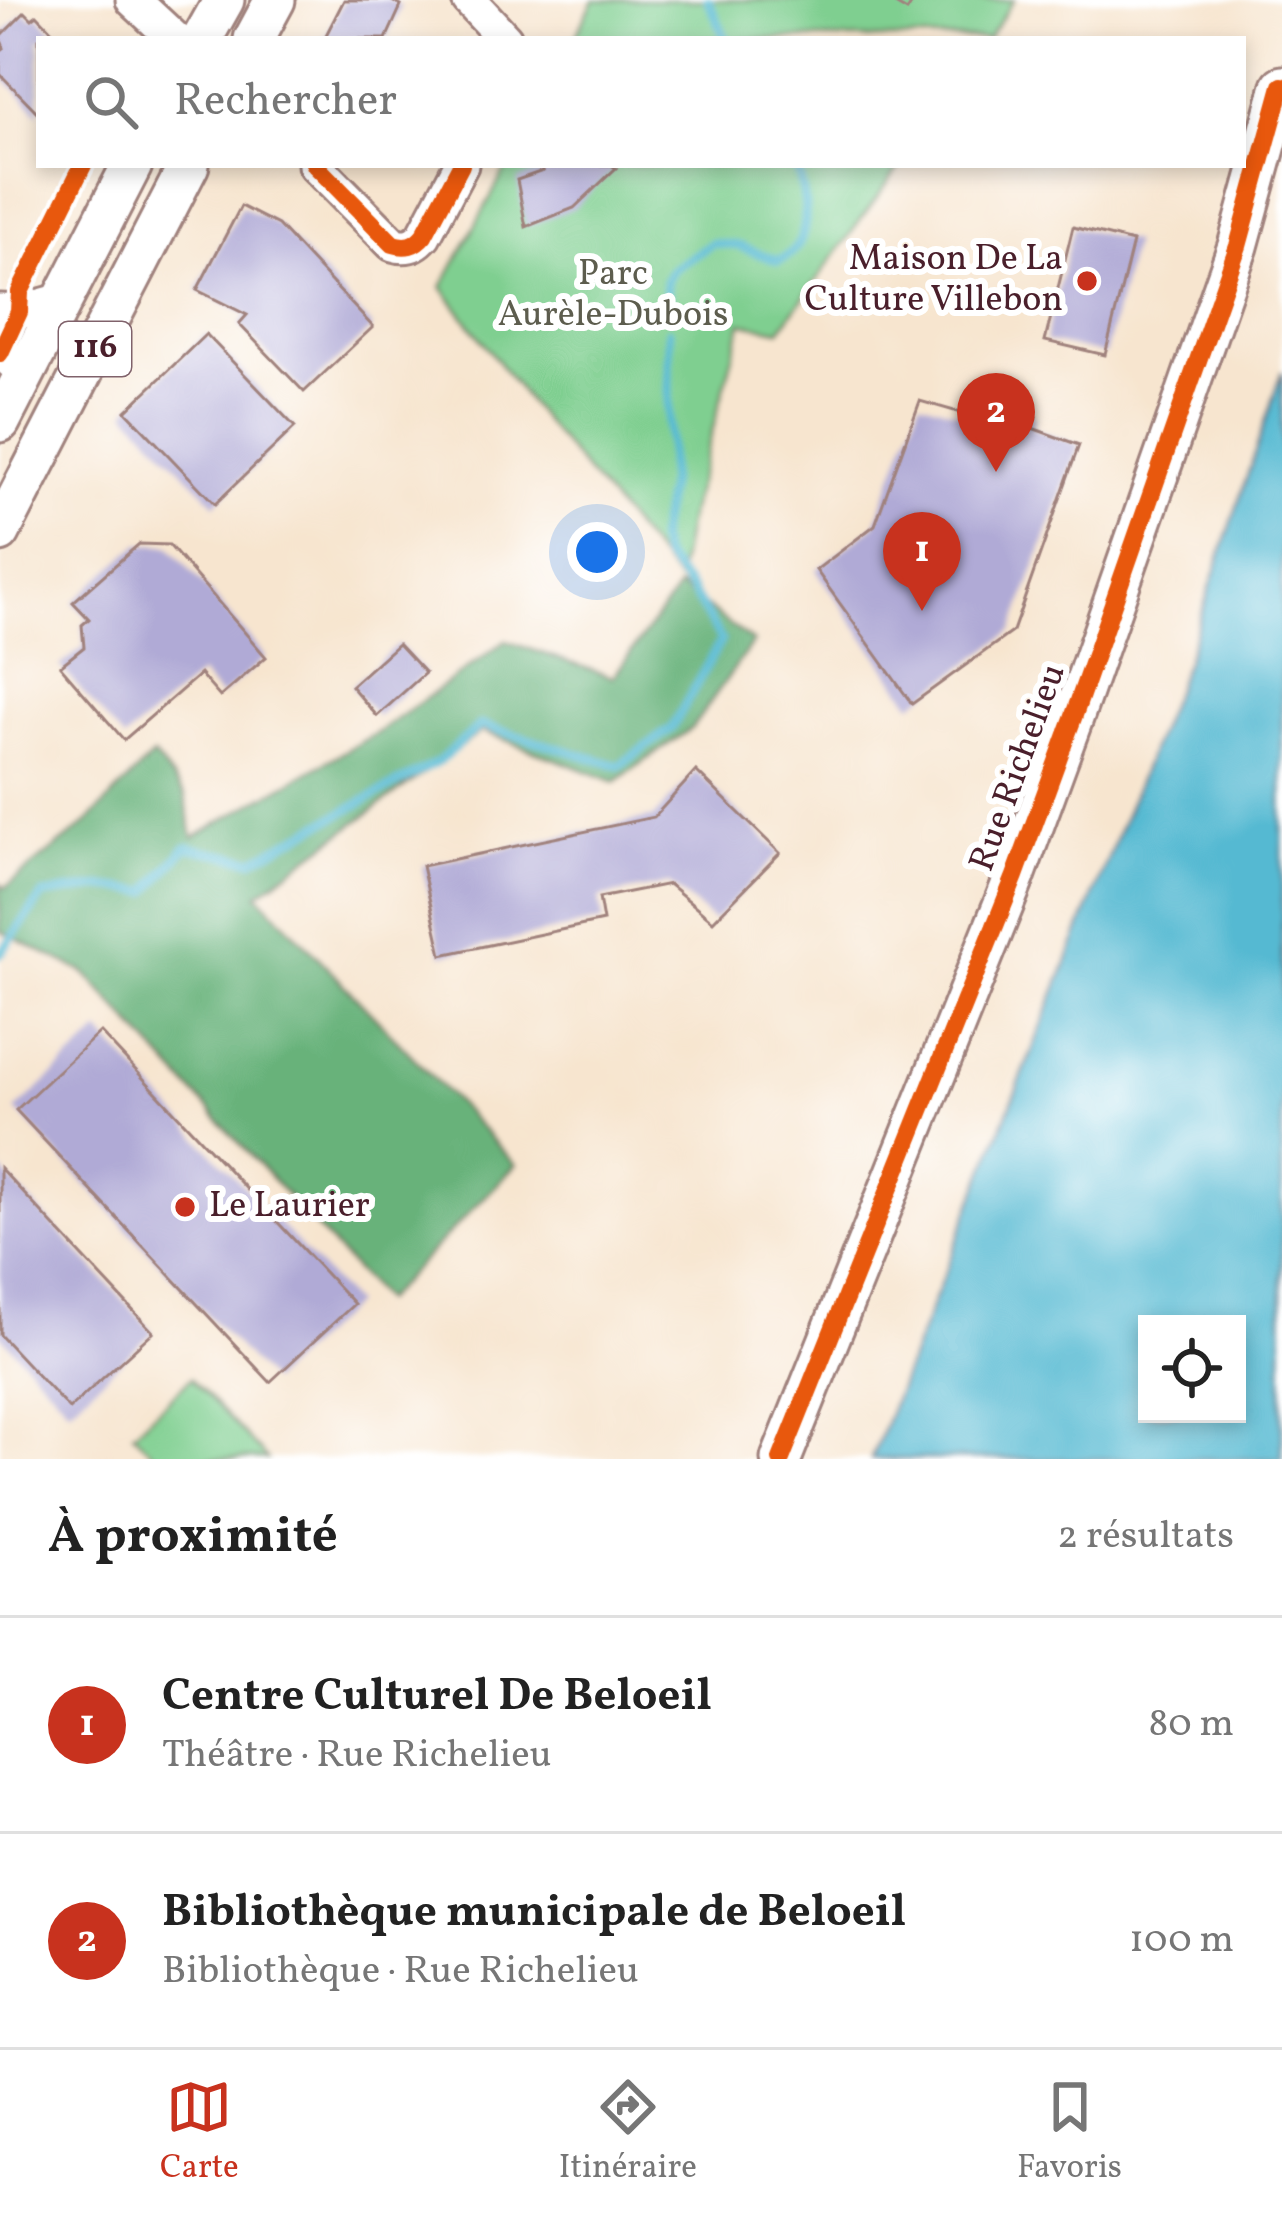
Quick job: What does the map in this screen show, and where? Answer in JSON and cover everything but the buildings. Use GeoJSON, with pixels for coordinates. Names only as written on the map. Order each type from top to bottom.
{"type":"FeatureCollection","features":[{"type":"Feature","properties":{"kind":"main road"},"geometry":{"type":"LineString","coordinates":[[204,36],[224,0]]}},
{"type":"Feature","properties":{"kind":"main road"},"geometry":{"type":"LineString","coordinates":[[256,36],[275,0]]}},
{"type":"Feature","properties":{"kind":"main road","name":"Rue Richelieu"},"geometry":{"type":"LineString","coordinates":[[782,1459],[1015,876],[1073,718],[1238,246],[1282,86]]}},
{"type":"Feature","properties":{"kind":"main road","name":"116"},"geometry":{"type":"LineString","coordinates":[[0,422],[13,362],[63,300],[130,168]]}},
{"type":"Feature","properties":{"kind":"main road","name":"116"},"geometry":{"type":"LineString","coordinates":[[0,532],[186,168]]}},
{"type":"Feature","properties":{"kind":"street"},"geometry":{"type":"LineString","coordinates":[[133,0],[173,36]]}},
{"type":"Feature","properties":{"kind":"street"},"geometry":{"type":"LineString","coordinates":[[469,0],[502,36]]}},
{"type":"Feature","properties":{"kind":"street"},"geometry":{"type":"LineString","coordinates":[[318,168],[386,238],[404,247],[416,244],[424,235],[459,168]]}},
{"type":"Feature","properties":{"kind":"street"},"geometry":{"type":"LineString","coordinates":[[0,311],[19,312],[63,300]]}},
{"type":"Feature","properties":{"kind":"green space"},"geometry":{"type":"Polygon","coordinates":[[[594,0],[1014,0],[990,36],[576,36],[594,0]]]}},
{"type":"Feature","properties":{"kind":"green space","name":"Parc Aurèle-Dubois"},"geometry":{"type":"Polygon","coordinates":[[[506,168],[899,168],[780,330],[742,323],[688,519],[677,580],[536,412],[442,287],[506,168]]]}},
{"type":"Feature","properties":{"kind":"green space"},"geometry":{"type":"Polygon","coordinates":[[[679,587],[753,642],[692,728],[615,782],[482,731],[258,894],[516,1165],[383,1301],[85,973],[0,931],[0,883],[5,888],[87,823],[153,755],[185,795],[193,837],[380,731],[506,641],[613,677],[679,587]]]}},
{"type":"Feature","properties":{"kind":"green space"},"geometry":{"type":"Polygon","coordinates":[[[191,1378],[267,1459],[158,1459],[133,1433],[191,1378]]]}},
{"type":"Feature","properties":{"kind":"water"},"geometry":{"type":"Polygon","coordinates":[[[1282,371],[1282,1459],[871,1459],[1185,663],[1282,371]]]}},
{"type":"Feature","properties":{"kind":"waterway"},"geometry":{"type":"LineString","coordinates":[[708,0],[725,36]]}},
{"type":"Feature","properties":{"kind":"waterway"},"geometry":{"type":"LineString","coordinates":[[668,312],[666,281],[672,270],[713,243],[739,246],[778,261],[790,254],[805,219],[797,168]]}},
{"type":"Feature","properties":{"kind":"waterway"},"geometry":{"type":"LineString","coordinates":[[0,954],[43,895],[103,887],[148,892],[186,847],[253,860],[438,762],[481,725],[619,766],[672,728],[721,640],[691,590],[663,557],[658,540],[669,480],[669,331]]}},
{"type":"Feature","properties":{"kind":"cycle path"},"geometry":{"type":"LineString","coordinates":[[781,1459],[1015,876],[1073,718],[1238,246],[1282,86]]}},
{"type":"Feature","properties":{"kind":"cycle path"},"geometry":{"type":"LineString","coordinates":[[0,353],[19,312],[20,292],[82,168]]}},
{"type":"Feature","properties":{"kind":"cycle path"},"geometry":{"type":"LineString","coordinates":[[318,168],[393,244],[402,246],[424,235],[459,168]]}},
{"type":"Feature","properties":{"kind":"place","name":"Maison De La Culture Villebon"},"geometry":{"type":"Point","coordinates":[1087,281]}},
{"type":"Feature","properties":{"kind":"place","name":"Bibliothèque municipale de Beloeil"},"geometry":{"type":"Point","coordinates":[996,472]}},
{"type":"Feature","properties":{"kind":"place","name":"Centre Culturel De Beloeil"},"geometry":{"type":"Point","coordinates":[922,611]}},
{"type":"Feature","properties":{"kind":"place","name":"Le Laurier"},"geometry":{"type":"Point","coordinates":[185,1207]}}]}
